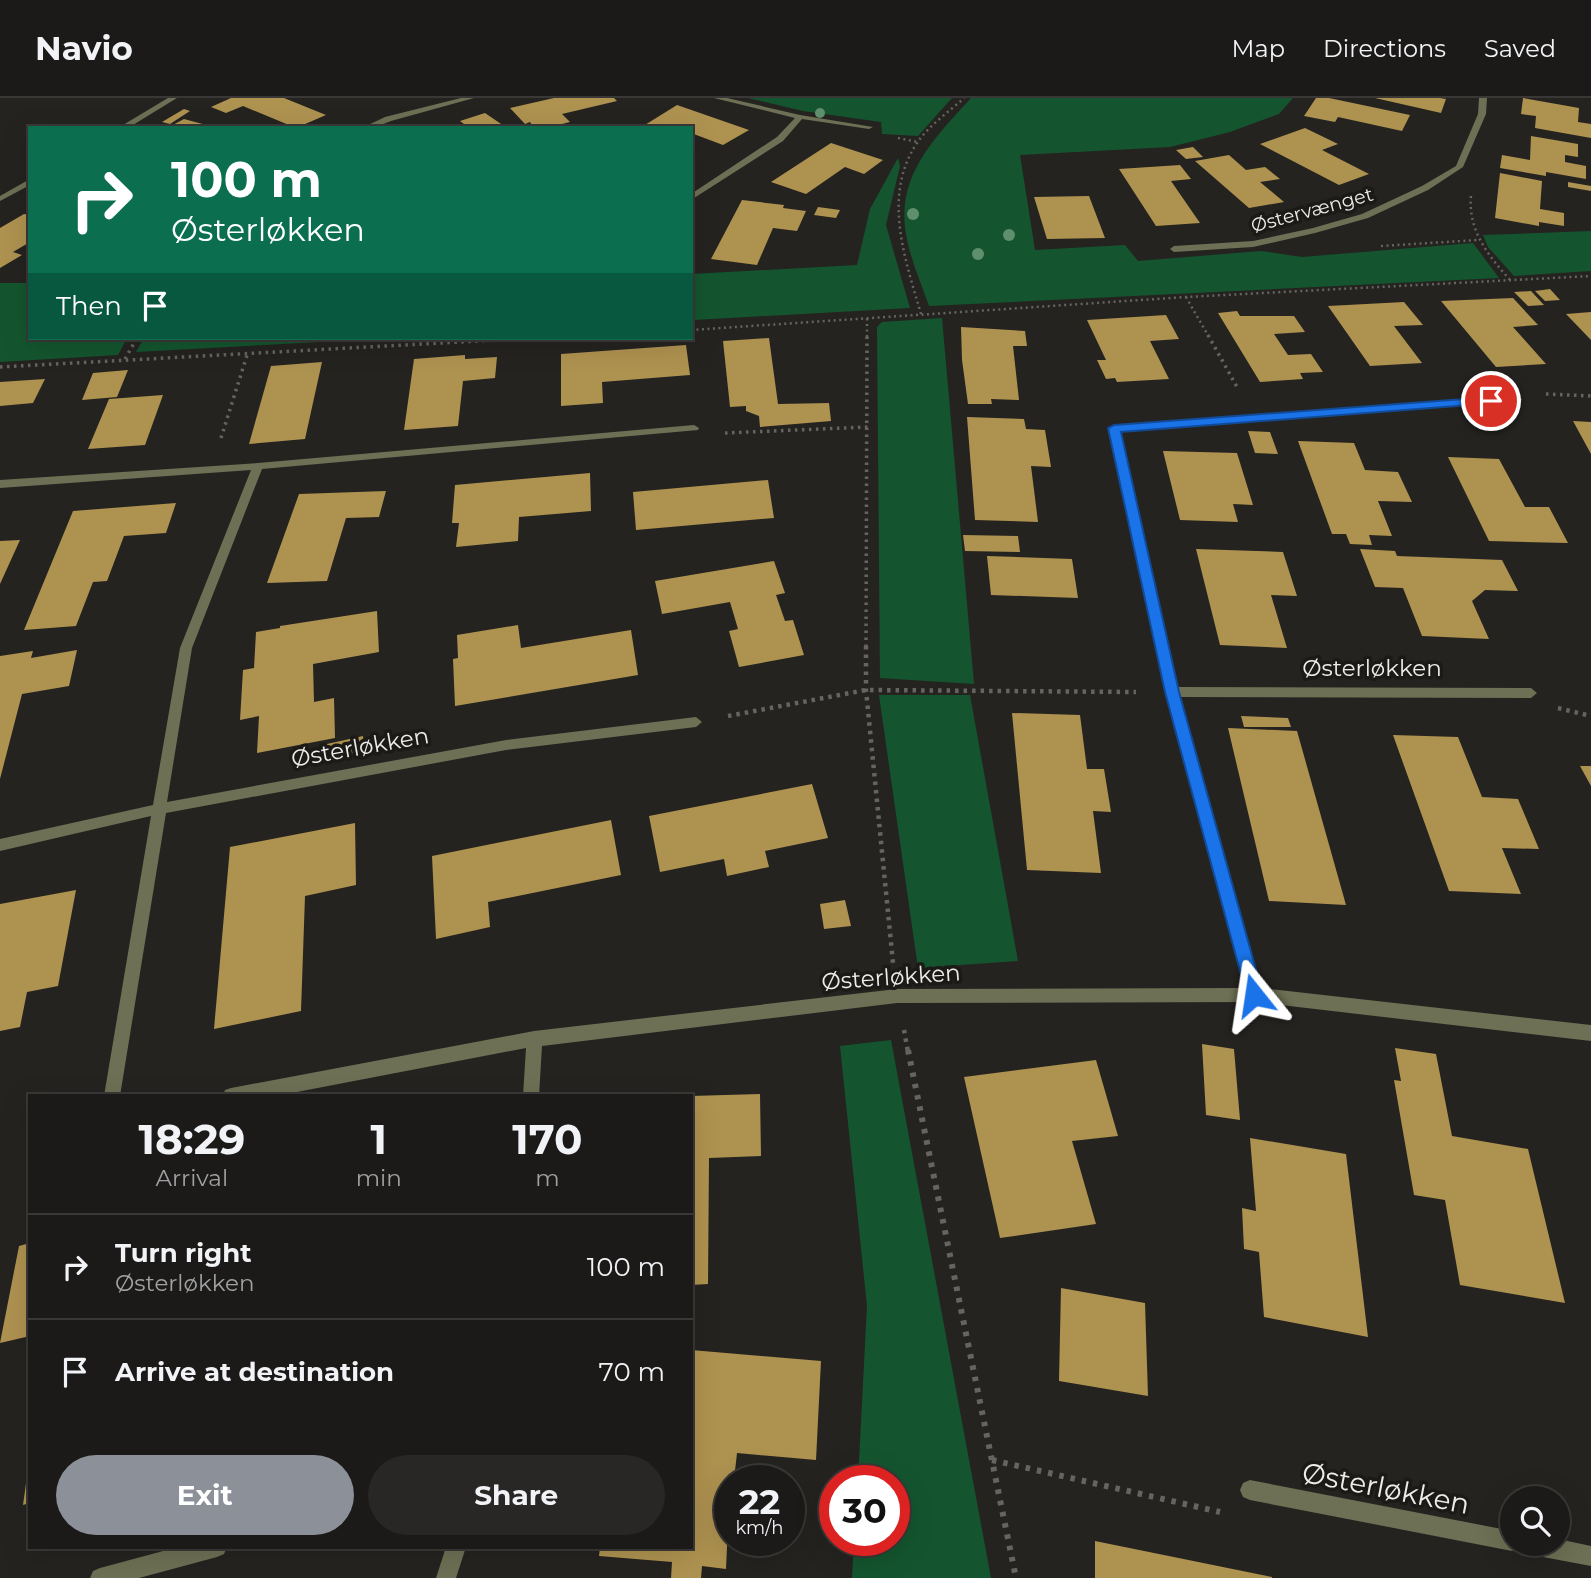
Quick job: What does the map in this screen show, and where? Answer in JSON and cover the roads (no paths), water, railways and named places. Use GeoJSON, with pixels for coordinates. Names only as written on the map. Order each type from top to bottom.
{"type":"FeatureCollection","features":[{"type":"Feature","properties":{"kind":"street"},"geometry":{"type":"LineString","coordinates":[[125,126],[173,98]]}},
{"type":"Feature","properties":{"kind":"street"},"geometry":{"type":"LineString","coordinates":[[371,126],[470,98]]}},
{"type":"Feature","properties":{"kind":"street"},"geometry":{"type":"LineString","coordinates":[[718,98],[800,117],[869,127]]}},
{"type":"Feature","properties":{"kind":"street","name":"Østervænget"},"geometry":{"type":"LineString","coordinates":[[1174,249],[1254,244],[1365,216],[1425,188],[1459,167],[1482,114],[1483,98]]}},
{"type":"Feature","properties":{"kind":"street"},"geometry":{"type":"LineString","coordinates":[[693,197],[780,139],[800,117]]}},
{"type":"Feature","properties":{"kind":"street"},"geometry":{"type":"LineString","coordinates":[[0,199],[28,182]]}},
{"type":"Feature","properties":{"kind":"street"},"geometry":{"type":"LineString","coordinates":[[1254,995],[1172,692],[1114,428],[1517,399]]}},
{"type":"Feature","properties":{"kind":"street"},"geometry":{"type":"LineString","coordinates":[[0,484],[258,466],[694,428]]}},
{"type":"Feature","properties":{"kind":"street"},"geometry":{"type":"LineString","coordinates":[[112,1094],[186,648],[258,466]]}},
{"type":"Feature","properties":{"kind":"street","name":"Østerløkken"},"geometry":{"type":"LineString","coordinates":[[1172,692],[1531,693]]}},
{"type":"Feature","properties":{"kind":"street","name":"Østerløkken"},"geometry":{"type":"LineString","coordinates":[[0,845],[159,809],[506,745],[696,722]]}},
{"type":"Feature","properties":{"kind":"street","name":"Østerløkken"},"geometry":{"type":"LineString","coordinates":[[242,1094],[534,1039],[897,996],[1254,995],[1591,1033]]}},
{"type":"Feature","properties":{"kind":"street"},"geometry":{"type":"LineString","coordinates":[[531,1094],[534,1039]]}},
{"type":"Feature","properties":{"kind":"street","name":"Østerløkken"},"geometry":{"type":"LineString","coordinates":[[1250,1490],[1500,1539]]}},
{"type":"Feature","properties":{"kind":"street"},"geometry":{"type":"LineString","coordinates":[[100,1578],[209,1549]]}},
{"type":"Feature","properties":{"kind":"street"},"geometry":{"type":"LineString","coordinates":[[446,1578],[455,1549]]}},
{"type":"Feature","properties":{"kind":"street"},"geometry":{"type":"LineString","coordinates":[[1570,1552],[1591,1556]]}}]}
